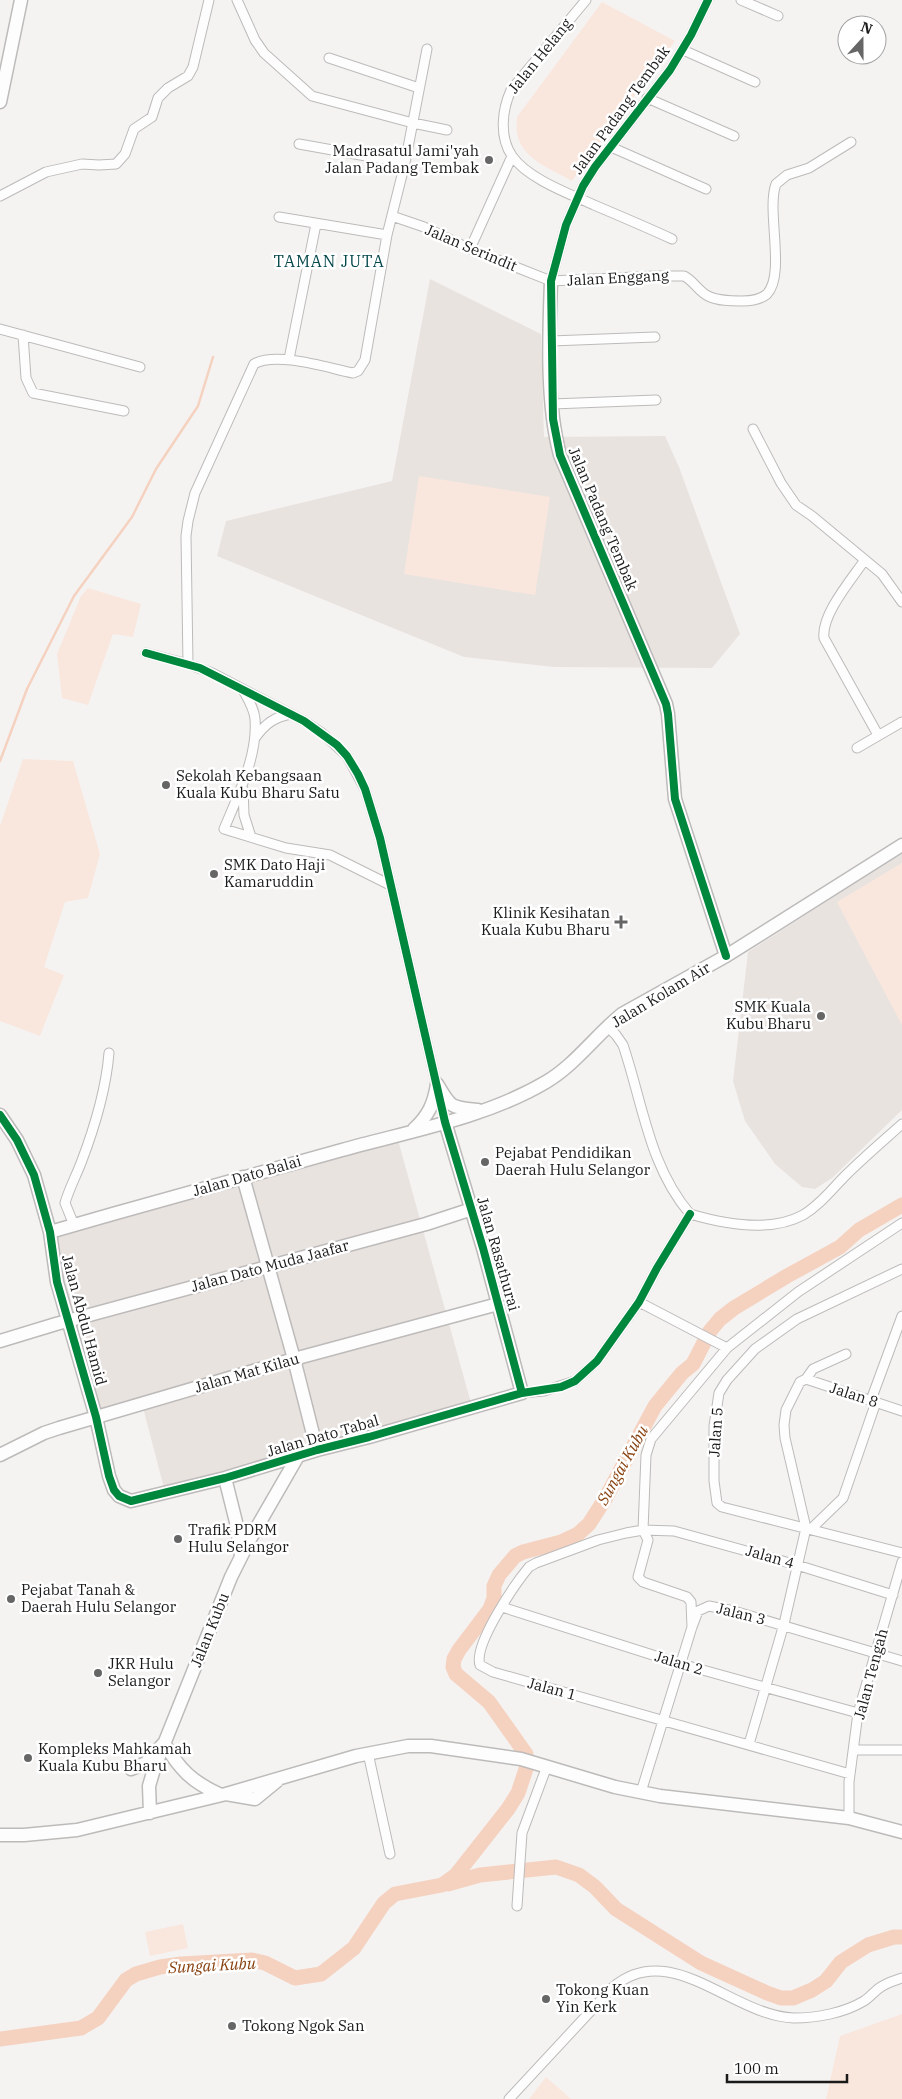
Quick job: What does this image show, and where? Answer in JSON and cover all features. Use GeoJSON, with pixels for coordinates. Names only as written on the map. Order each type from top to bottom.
{"type":"FeatureCollection","features":[{"type":"Feature","properties":{"kind":"street"},"geometry":{"type":"LineString","coordinates":[[0,102],[20,0]]}},
{"type":"Feature","properties":{"kind":"street"},"geometry":{"type":"LineString","coordinates":[[0,196],[46,172],[82,164],[116,164],[126,154],[134,129],[143,121],[152,117],[158,98],[168,88],[188,76],[193,67],[209,0]]}},
{"type":"Feature","properties":{"kind":"street"},"geometry":{"type":"LineString","coordinates":[[237,0],[255,40],[264,53],[308,94],[413,123],[447,130]]}},
{"type":"Feature","properties":{"kind":"street","name":"Jalan Helang"},"geometry":{"type":"LineString","coordinates":[[512,156],[503,132],[506,101],[511,90],[586,0]]}},
{"type":"Feature","properties":{"kind":"street","name":"Jalan Padang Tembak"},"geometry":{"type":"LineString","coordinates":[[708,0],[682,50],[595,167],[578,197],[566,225],[551,281],[552,404],[560,455],[666,704],[676,799],[726,956]]}},
{"type":"Feature","properties":{"kind":"street"},"geometry":{"type":"LineString","coordinates":[[742,0],[778,16]]}},
{"type":"Feature","properties":{"kind":"street"},"geometry":{"type":"LineString","coordinates":[[188,664],[186,536],[195,492],[254,364],[259,361],[289,359],[353,373],[361,368],[368,350],[387,235],[405,163],[427,49]]}},
{"type":"Feature","properties":{"kind":"street"},"geometry":{"type":"LineString","coordinates":[[682,50],[755,82]]}},
{"type":"Feature","properties":{"kind":"street"},"geometry":{"type":"LineString","coordinates":[[329,58],[419,88]]}},
{"type":"Feature","properties":{"kind":"street"},"geometry":{"type":"LineString","coordinates":[[648,98],[734,136]]}},
{"type":"Feature","properties":{"kind":"street","name":"Jalan Enggang"},"geometry":{"type":"LineString","coordinates":[[551,281],[684,276],[699,290],[714,298],[732,301],[759,299],[766,295],[772,283],[775,266],[773,196],[776,184],[787,175],[809,168],[851,142]]}},
{"type":"Feature","properties":{"kind":"street"},"geometry":{"type":"LineString","coordinates":[[299,144],[405,163]]}},
{"type":"Feature","properties":{"kind":"street"},"geometry":{"type":"LineString","coordinates":[[610,147],[706,189]]}},
{"type":"Feature","properties":{"kind":"street"},"geometry":{"type":"LineString","coordinates":[[470,249],[512,156],[544,182],[672,239]]}},
{"type":"Feature","properties":{"kind":"street","name":"Jalan Serindit"},"geometry":{"type":"LineString","coordinates":[[392,216],[424,227],[470,249],[551,281]]}},
{"type":"Feature","properties":{"kind":"street"},"geometry":{"type":"LineString","coordinates":[[279,218],[387,235]]}},
{"type":"Feature","properties":{"kind":"street"},"geometry":{"type":"LineString","coordinates":[[289,359],[316,224]]}},
{"type":"Feature","properties":{"kind":"street"},"geometry":{"type":"LineString","coordinates":[[0,329],[140,367]]}},
{"type":"Feature","properties":{"kind":"street"},"geometry":{"type":"LineString","coordinates":[[22,335],[26,378],[33,393],[124,411]]}},
{"type":"Feature","properties":{"kind":"street"},"geometry":{"type":"LineString","coordinates":[[551,341],[655,337]]}},
{"type":"Feature","properties":{"kind":"street"},"geometry":{"type":"LineString","coordinates":[[552,404],[656,400]]}},
{"type":"Feature","properties":{"kind":"street"},"geometry":{"type":"LineString","coordinates":[[753,430],[781,483],[796,505],[882,574],[902,602]]}},
{"type":"Feature","properties":{"kind":"street"},"geometry":{"type":"LineString","coordinates":[[864,561],[829,613],[823,631],[824,638],[878,735]]}},
{"type":"Feature","properties":{"kind":"street"},"geometry":{"type":"LineString","coordinates":[[146,653],[188,664],[212,674],[291,714],[322,732],[347,756],[365,789],[380,838],[446,1122]]}},
{"type":"Feature","properties":{"kind":"street"},"geometry":{"type":"LineString","coordinates":[[243,690],[255,717],[254,738],[243,784],[224,829],[286,848],[330,855],[390,885]]}},
{"type":"Feature","properties":{"kind":"street"},"geometry":{"type":"LineString","coordinates":[[254,738],[269,721],[291,714]]}},
{"type":"Feature","properties":{"kind":"street"},"geometry":{"type":"LineString","coordinates":[[857,748],[902,722]]}},
{"type":"Feature","properties":{"kind":"street"},"geometry":{"type":"LineString","coordinates":[[243,784],[244,815],[251,837]]}},
{"type":"Feature","properties":{"kind":"street","name":"Jalan Kolam Air"},"geometry":{"type":"LineString","coordinates":[[446,1122],[517,1097],[549,1081],[567,1067],[607,1026],[622,1014],[726,956],[902,846]]}},
{"type":"Feature","properties":{"kind":"street"},"geometry":{"type":"LineString","coordinates":[[607,1026],[623,1045],[649,1139],[665,1178],[676,1197],[690,1214],[726,1223],[764,1225],[793,1219],[822,1200],[902,1124]]}},
{"type":"Feature","properties":{"kind":"street"},"geometry":{"type":"LineString","coordinates":[[74,1225],[65,1203],[82,1162],[94,1122],[105,1082],[108,1054]]}},
{"type":"Feature","properties":{"kind":"street"},"geometry":{"type":"LineString","coordinates":[[437,1084],[448,1103],[454,1107],[476,1112]]}},
{"type":"Feature","properties":{"kind":"street"},"geometry":{"type":"LineString","coordinates":[[437,1084],[435,1099],[429,1114],[417,1130],[452,1144],[458,1128],[476,1112]]}},
{"type":"Feature","properties":{"kind":"street","name":"Jalan Abdul Hamid"},"geometry":{"type":"LineString","coordinates":[[0,1115],[17,1140],[34,1175],[50,1232],[52,1259],[67,1321],[96,1417],[109,1476],[114,1490],[125,1500],[131,1501]]}},
{"type":"Feature","properties":{"kind":"street","name":"Jalan Dato Balai"},"geometry":{"type":"LineString","coordinates":[[50,1232],[446,1122]]}},
{"type":"Feature","properties":{"kind":"street","name":"Jalan Rasathurai"},"geometry":{"type":"LineString","coordinates":[[446,1122],[472,1209],[522,1393]]}},
{"type":"Feature","properties":{"kind":"street"},"geometry":{"type":"LineString","coordinates":[[243,1178],[294,1359],[317,1450]]}},
{"type":"Feature","properties":{"kind":"street","name":"Jalan Dato Muda Jaafar"},"geometry":{"type":"LineString","coordinates":[[0,1341],[67,1321],[426,1224],[472,1209]]}},
{"type":"Feature","properties":{"kind":"street"},"geometry":{"type":"LineString","coordinates":[[522,1393],[544,1391],[575,1381],[597,1361],[639,1302],[690,1214]]}},
{"type":"Feature","properties":{"kind":"street"},"geometry":{"type":"LineString","coordinates":[[642,1792],[692,1627],[691,1602],[687,1596],[643,1582],[638,1577],[648,1540],[644,1530],[646,1455],[651,1439],[727,1348],[798,1292],[902,1223]]}},
{"type":"Feature","properties":{"kind":"street","name":"Jalan 5"},"geometry":{"type":"LineString","coordinates":[[902,1269],[797,1319],[768,1338],[743,1360],[726,1380],[719,1393],[714,1426],[714,1481],[717,1503],[731,1510],[902,1553]]}},
{"type":"Feature","properties":{"kind":"street"},"geometry":{"type":"LineString","coordinates":[[639,1302],[727,1348]]}},
{"type":"Feature","properties":{"kind":"street","name":"Jalan Mat Kilau"},"geometry":{"type":"LineString","coordinates":[[0,1455],[44,1433],[96,1417],[294,1359],[498,1304]]}},
{"type":"Feature","properties":{"kind":"street"},"geometry":{"type":"LineString","coordinates":[[808,1528],[844,1498],[902,1316]]}},
{"type":"Feature","properties":{"kind":"street"},"geometry":{"type":"LineString","coordinates":[[749,1744],[784,1624],[797,1565],[808,1528],[784,1438],[786,1410],[795,1389],[813,1369],[846,1354]]}},
{"type":"Feature","properties":{"kind":"street","name":"Jalan 8"},"geometry":{"type":"LineString","coordinates":[[806,1379],[902,1411]]}},
{"type":"Feature","properties":{"kind":"street","name":"Jalan Dato Tabal"},"geometry":{"type":"LineString","coordinates":[[131,1501],[204,1484],[317,1450],[522,1393]]}},
{"type":"Feature","properties":{"kind":"street","name":"Jalan Kubu"},"geometry":{"type":"LineString","coordinates":[[150,1814],[149,1786],[164,1743],[241,1556],[298,1456]]}},
{"type":"Feature","properties":{"kind":"street"},"geometry":{"type":"LineString","coordinates":[[225,1478],[236,1522],[241,1556]]}},
{"type":"Feature","properties":{"kind":"street"},"geometry":{"type":"LineString","coordinates":[[204,1484],[218,1491],[230,1502]]}},
{"type":"Feature","properties":{"kind":"street"},"geometry":{"type":"LineString","coordinates":[[236,1522],[249,1523],[261,1520]]}},
{"type":"Feature","properties":{"kind":"street","name":"Jalan 4"},"geometry":{"type":"LineString","coordinates":[[644,1530],[685,1533],[894,1595]]}},
{"type":"Feature","properties":{"kind":"street","name":"Jalan 1"},"geometry":{"type":"LineString","coordinates":[[644,1530],[598,1540],[536,1562],[524,1573],[502,1607],[485,1639],[479,1655],[480,1666],[484,1669],[850,1774]]}},
{"type":"Feature","properties":{"kind":"street","name":"Jalan Tengah"},"geometry":{"type":"LineString","coordinates":[[849,1818],[850,1774],[858,1713],[900,1575],[902,1562]]}},
{"type":"Feature","properties":{"kind":"street","name":"Jalan 3"},"geometry":{"type":"LineString","coordinates":[[692,1627],[698,1611],[709,1606],[784,1624],[902,1661]]}},
{"type":"Feature","properties":{"kind":"street","name":"Jalan 2"},"geometry":{"type":"LineString","coordinates":[[502,1607],[680,1664],[858,1713]]}},
{"type":"Feature","properties":{"kind":"street"},"geometry":{"type":"LineString","coordinates":[[131,1769],[146,1763],[164,1743],[183,1772],[201,1786],[223,1794],[255,1799],[283,1777],[368,1753],[408,1746],[431,1746],[521,1759],[615,1787],[670,1798],[849,1818],[902,1832]]}},
{"type":"Feature","properties":{"kind":"street"},"geometry":{"type":"LineString","coordinates":[[854,1750],[902,1750]]}},
{"type":"Feature","properties":{"kind":"street"},"geometry":{"type":"LineString","coordinates":[[368,1753],[390,1854]]}},
{"type":"Feature","properties":{"kind":"street"},"geometry":{"type":"LineString","coordinates":[[517,1906],[522,1833],[547,1766]]}},
{"type":"Feature","properties":{"kind":"street"},"geometry":{"type":"LineString","coordinates":[[3,1835],[67,1832],[150,1814],[223,1794]]}},
{"type":"Feature","properties":{"kind":"street"},"geometry":{"type":"LineString","coordinates":[[509,2099],[613,1987],[633,1974],[647,1970],[678,1973],[744,2004],[779,2016],[795,2018],[847,2010],[866,2000],[888,1982],[902,1978]]}},
{"type":"Feature","properties":{"kind":"shaded area"},"geometry":{"type":"Polygon","coordinates":[[[602,2],[675,41],[572,181],[531,157],[520,142],[517,133],[517,117],[602,2]]]}},
{"type":"Feature","properties":{"kind":"shaded area"},"geometry":{"type":"Polygon","coordinates":[[[430,279],[541,334],[544,437],[665,436],[679,467],[740,634],[712,668],[554,667],[464,657],[217,556],[226,521],[392,481],[430,279]]]}},
{"type":"Feature","properties":{"kind":"shaded area"},"geometry":{"type":"Polygon","coordinates":[[[419,476],[550,497],[535,595],[404,574],[419,476]]]}},
{"type":"Feature","properties":{"kind":"shaded area"},"geometry":{"type":"Polygon","coordinates":[[[88,588],[141,604],[133,637],[113,634],[88,705],[62,698],[57,654],[81,596],[88,588]]]}},
{"type":"Feature","properties":{"kind":"shaded area"},"geometry":{"type":"Polygon","coordinates":[[[23,759],[73,761],[100,854],[88,898],[65,902],[44,967],[64,975],[40,1036],[0,1021],[0,826],[23,759]]]}},
{"type":"Feature","properties":{"kind":"shaded area","name":"SMK Kuala Kubu Bharu"},"geometry":{"type":"Polygon","coordinates":[[[902,853],[902,1110],[832,1178],[815,1189],[802,1187],[775,1164],[745,1121],[733,1081],[748,952],[902,853]]]}},
{"type":"Feature","properties":{"kind":"shaded area"},"geometry":{"type":"Polygon","coordinates":[[[902,863],[902,1025],[837,902],[902,863]]]}},
{"type":"Feature","properties":{"kind":"shaded area"},"geometry":{"type":"Polygon","coordinates":[[[398,1140],[471,1403],[224,1473],[164,1488],[141,1400],[100,1411],[57,1260],[55,1235],[398,1140]]]}},
{"type":"Feature","properties":{"kind":"shaded area"},"geometry":{"type":"Polygon","coordinates":[[[183,1924],[188,1948],[150,1956],[145,1932],[183,1924]]]}},
{"type":"Feature","properties":{"kind":"shaded area"},"geometry":{"type":"Polygon","coordinates":[[[902,2014],[902,2099],[826,2099],[840,2036],[902,2014]]]}},
{"type":"Feature","properties":{"kind":"shaded area"},"geometry":{"type":"Polygon","coordinates":[[[546,2077],[571,2099],[529,2099],[546,2077]]]}},
{"type":"Feature","properties":{"kind":"waterway"},"geometry":{"type":"LineString","coordinates":[[0,761],[27,689],[74,596],[132,517],[156,469],[198,406],[213,357]]}},
{"type":"Feature","properties":{"kind":"waterway","name":"Sungai Kubu"},"geometry":{"type":"LineString","coordinates":[[526,1754],[489,1702],[456,1674],[453,1667],[454,1659],[459,1650],[490,1609],[494,1598],[494,1586],[499,1575],[515,1556],[561,1542],[578,1534],[589,1524],[605,1499],[655,1406],[682,1373],[693,1364],[710,1331],[720,1319],[734,1308],[787,1276],[840,1247],[859,1230],[902,1205]]}},
{"type":"Feature","properties":{"kind":"waterway","name":"Sungai Kubu"},"geometry":{"type":"LineString","coordinates":[[0,2039],[81,2028],[98,2018],[126,1980],[136,1974],[160,1967],[252,1960],[265,1963],[295,1978],[321,1974],[354,1948],[384,1903],[395,1894],[442,1885],[456,1875],[508,1809],[518,1793],[526,1769]]}},
{"type":"Feature","properties":{"kind":"waterway"},"geometry":{"type":"LineString","coordinates":[[448,1884],[480,1875],[556,1867],[579,1875],[595,1887],[616,1909],[701,1963],[781,1998],[793,1998],[812,1990],[826,1981],[841,1962],[868,1945],[894,1937],[902,1937]]}},
{"type":"Feature","properties":{"kind":"cycle path"},"geometry":{"type":"LineString","coordinates":[[708,0],[691,35],[670,70],[595,167],[583,186],[566,225],[551,281],[553,419],[560,455],[666,704],[675,799],[726,956]]}},
{"type":"Feature","properties":{"kind":"cycle path"},"geometry":{"type":"LineString","coordinates":[[146,653],[200,668],[304,721],[337,745],[347,756],[358,774],[365,789],[380,838],[445,1122],[483,1248],[522,1393]]}},
{"type":"Feature","properties":{"kind":"cycle path"},"geometry":{"type":"LineString","coordinates":[[0,1115],[17,1140],[34,1175],[50,1232],[57,1282],[96,1417],[109,1476],[114,1490],[119,1496],[131,1501],[225,1478],[317,1450],[522,1393],[561,1387],[575,1381],[597,1361],[639,1302],[690,1214]]}},
{"type":"Feature","properties":{"kind":"place","name":"Madrasatul Jami'yah Jalan Padang Tembak"},"geometry":{"type":"Point","coordinates":[489,160]}},
{"type":"Feature","properties":{"kind":"place","name":"Sekolah Kebangsaan Kuala Kubu Bharu Satu"},"geometry":{"type":"Point","coordinates":[166,785]}},
{"type":"Feature","properties":{"kind":"place","name":"SMK Dato Haji Kamaruddin"},"geometry":{"type":"Point","coordinates":[214,874]}},
{"type":"Feature","properties":{"kind":"place","name":"Klinik Kesihatan Kuala Kubu Bharu"},"geometry":{"type":"Point","coordinates":[621,922]}},
{"type":"Feature","properties":{"kind":"place","name":"SMK Kuala Kubu Bharu"},"geometry":{"type":"Point","coordinates":[821,1016]}},
{"type":"Feature","properties":{"kind":"place","name":"Pejabat Pendidikan Daerah Hulu Selangor"},"geometry":{"type":"Point","coordinates":[485,1162]}},
{"type":"Feature","properties":{"kind":"place","name":"Trafik PDRM Hulu Selangor"},"geometry":{"type":"Point","coordinates":[178,1539]}},
{"type":"Feature","properties":{"kind":"place","name":"Pejabat Tanah & Daerah Hulu Selangor"},"geometry":{"type":"Point","coordinates":[11,1599]}},
{"type":"Feature","properties":{"kind":"place","name":"JKR Hulu Selangor"},"geometry":{"type":"Point","coordinates":[98,1673]}},
{"type":"Feature","properties":{"kind":"place","name":"Kompleks Mahkamah Kuala Kubu Bharu"},"geometry":{"type":"Point","coordinates":[28,1758]}},
{"type":"Feature","properties":{"kind":"place","name":"Tokong Kuan Yin Kerk"},"geometry":{"type":"Point","coordinates":[546,1999]}},
{"type":"Feature","properties":{"kind":"place","name":"Tokong Ngok San"},"geometry":{"type":"Point","coordinates":[232,2026]}},
{"type":"Feature","properties":{"kind":"district","name":"TAMAN JUTA"},"geometry":{"type":"Point","coordinates":[329,261]}}]}
